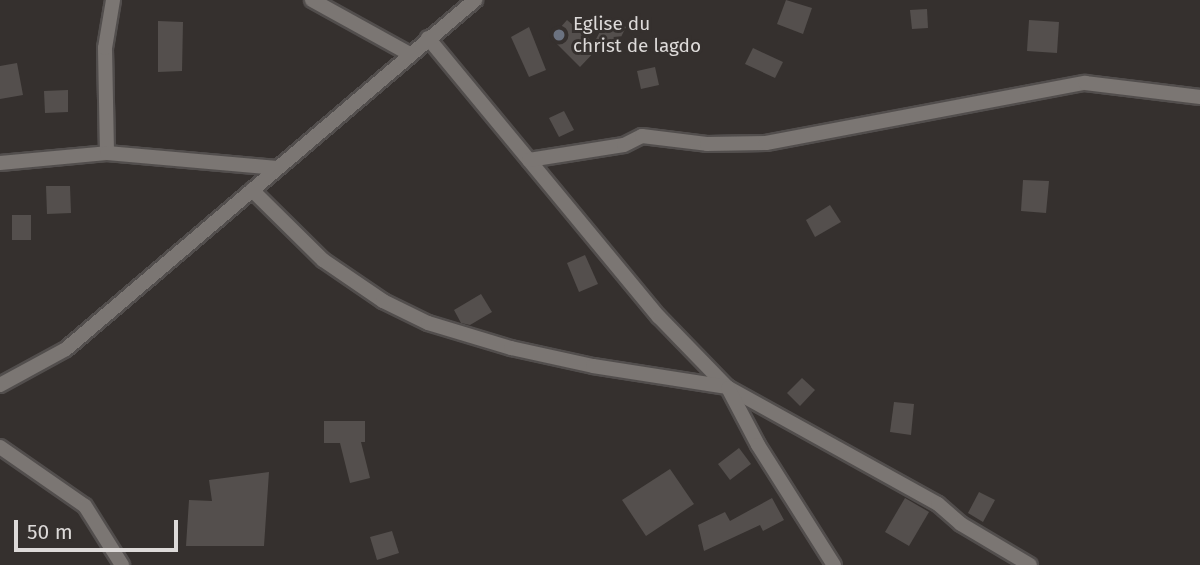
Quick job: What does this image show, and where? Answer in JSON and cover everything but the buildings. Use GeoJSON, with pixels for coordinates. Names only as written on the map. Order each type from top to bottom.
{"type":"FeatureCollection","features":[{"type":"Feature","properties":{"kind":"street"},"geometry":{"type":"LineString","coordinates":[[107,153],[105,48],[113,0]]}},
{"type":"Feature","properties":{"kind":"street"},"geometry":{"type":"LineString","coordinates":[[312,0],[408,52]]}},
{"type":"Feature","properties":{"kind":"street"},"geometry":{"type":"LineString","coordinates":[[0,385],[66,349],[408,52],[475,0]]}},
{"type":"Feature","properties":{"kind":"street"},"geometry":{"type":"LineString","coordinates":[[428,38],[659,317],[727,387],[758,445],[834,565]]}},
{"type":"Feature","properties":{"kind":"street"},"geometry":{"type":"LineString","coordinates":[[529,160],[624,145],[642,136],[707,144],[766,143],[1085,83],[1200,97]]}},
{"type":"Feature","properties":{"kind":"street"},"geometry":{"type":"LineString","coordinates":[[0,163],[107,153],[276,168]]}},
{"type":"Feature","properties":{"kind":"street"},"geometry":{"type":"LineString","coordinates":[[252,190],[323,260],[383,301],[428,323],[511,348],[593,366],[727,387],[938,504],[961,524],[1030,565]]}},
{"type":"Feature","properties":{"kind":"street"},"geometry":{"type":"LineString","coordinates":[[0,447],[85,506],[122,565]]}},
{"type":"Feature","properties":{"kind":"place","name":"Eglise du christ de lagdo"},"geometry":{"type":"Point","coordinates":[559,35]}}]}
